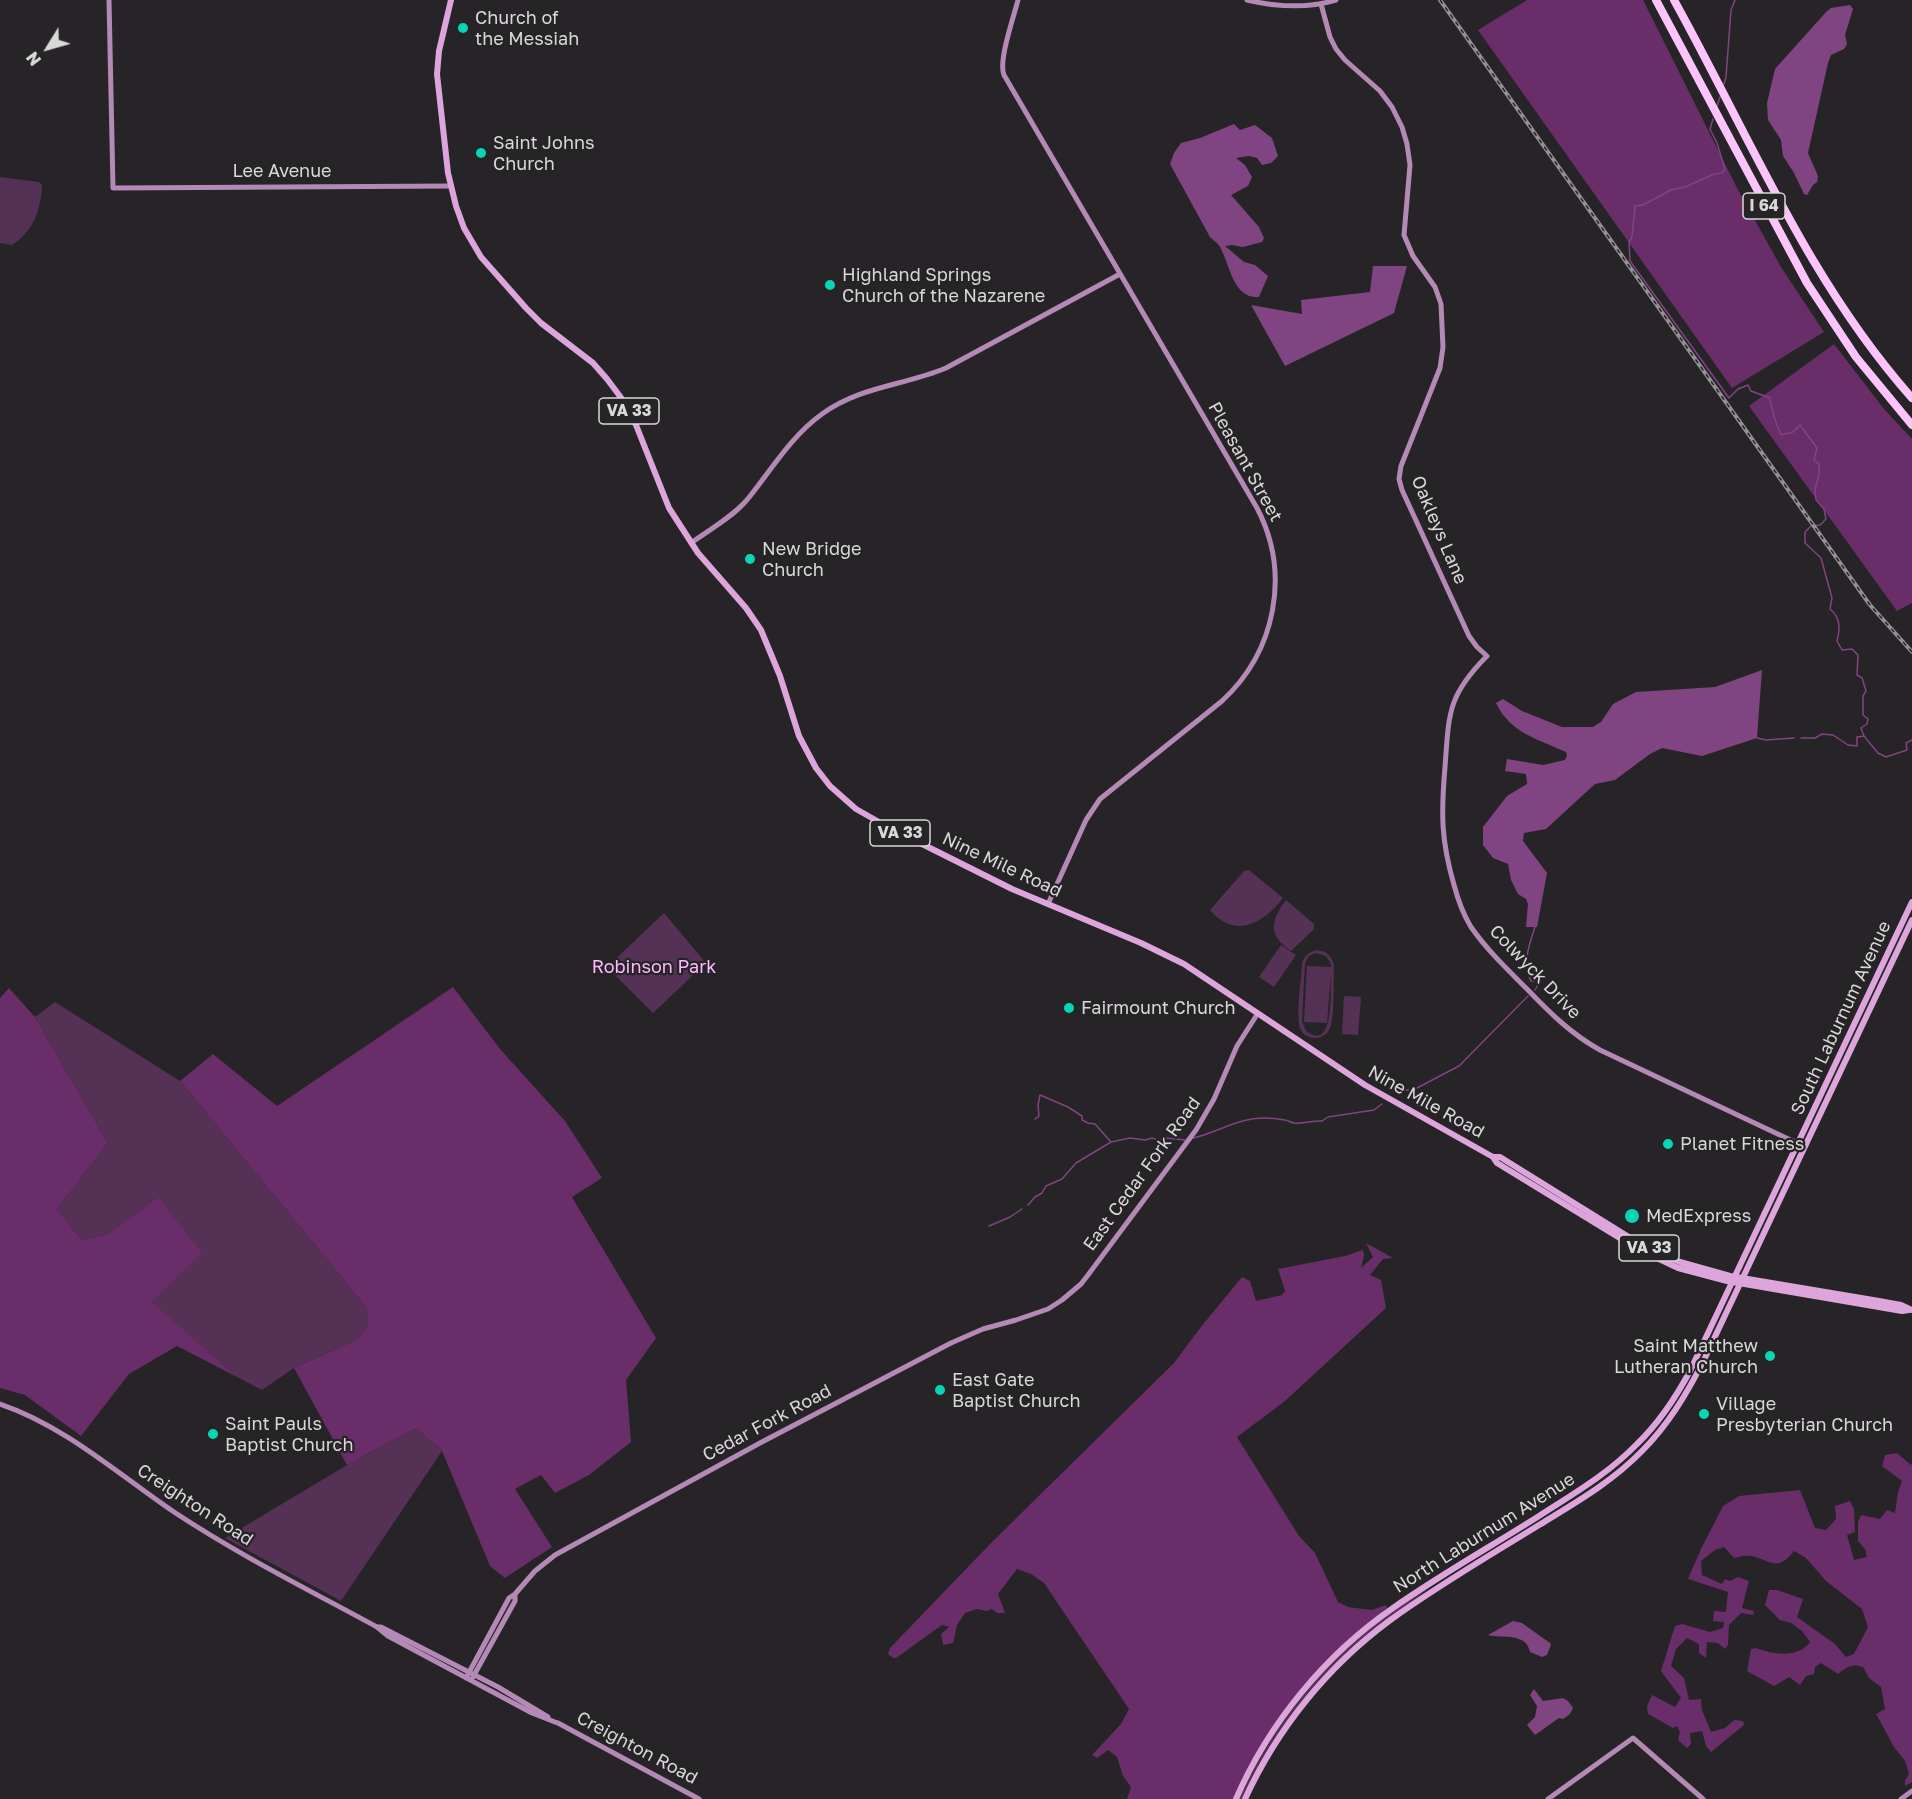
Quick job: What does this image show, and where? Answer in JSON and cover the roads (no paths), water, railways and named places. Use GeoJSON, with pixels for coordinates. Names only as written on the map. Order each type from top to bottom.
{"type":"FeatureCollection","features":[{"type":"Feature","properties":{"kind":"highway","name":"I 64"},"geometry":{"type":"LineString","coordinates":[[1656,0],[1807,284],[1856,357],[1911,425]]}},
{"type":"Feature","properties":{"kind":"highway","name":"I 64"},"geometry":{"type":"LineString","coordinates":[[1674,0],[1815,265],[1866,341],[1912,398]]}},
{"type":"Feature","properties":{"kind":"main road","name":"VA 33"},"geometry":{"type":"LineString","coordinates":[[451,0],[436,69],[451,186]]}},
{"type":"Feature","properties":{"kind":"main road","name":"Nine Mile Road"},"geometry":{"type":"LineString","coordinates":[[451,186],[464,228],[482,257],[532,315],[599,370],[622,399],[636,425],[663,497],[691,543],[746,608],[761,630],[780,676],[799,736],[816,768],[838,793],[858,810],[1012,889],[1141,943],[1184,964],[1365,1085],[1493,1156],[1497,1162],[1642,1251],[1678,1268],[1737,1280],[1874,1300],[1901,1305],[1912,1310]]}},
{"type":"Feature","properties":{"kind":"main road","name":"South Laburnum Avenue"},"geometry":{"type":"LineString","coordinates":[[1737,1280],[1797,1143],[1912,902]]}},
{"type":"Feature","properties":{"kind":"main road","name":"South Laburnum Avenue"},"geometry":{"type":"LineString","coordinates":[[1737,1280],[1771,1220],[1912,921]]}},
{"type":"Feature","properties":{"kind":"main road"},"geometry":{"type":"LineString","coordinates":[[1770,1202],[1773,1208],[1770,1214],[1771,1220]]}},
{"type":"Feature","properties":{"kind":"main road","name":"North Laburnum Avenue"},"geometry":{"type":"LineString","coordinates":[[1236,1799],[1259,1754],[1287,1712],[1317,1676],[1360,1634],[1403,1602],[1599,1478],[1637,1445],[1662,1415],[1684,1382],[1737,1280]]}},
{"type":"Feature","properties":{"kind":"main road","name":"North Laburnum Avenue"},"geometry":{"type":"LineString","coordinates":[[1245,1799],[1264,1761],[1294,1716],[1323,1680],[1359,1645],[1413,1605],[1598,1488],[1619,1473],[1646,1447],[1670,1419],[1690,1388],[1737,1280]]}},
{"type":"Feature","properties":{"kind":"street","name":"Lee Avenue"},"geometry":{"type":"LineString","coordinates":[[109,0],[113,188],[451,186]]}},
{"type":"Feature","properties":{"kind":"street","name":"Pleasant Street"},"geometry":{"type":"LineString","coordinates":[[1018,0],[1002,70],[1262,519],[1274,554],[1276,596],[1265,640],[1245,675],[1222,700],[1100,799],[1070,851],[1048,904]]}},
{"type":"Feature","properties":{"kind":"street"},"geometry":{"type":"LineString","coordinates":[[1246,0],[1286,7],[1321,4],[1336,0]]}},
{"type":"Feature","properties":{"kind":"street","name":"Oakleys Lane"},"geometry":{"type":"LineString","coordinates":[[1321,4],[1330,37],[1336,49],[1388,101],[1398,118],[1406,140],[1410,165],[1404,235],[1413,256],[1438,294],[1443,347],[1438,375],[1399,471],[1399,479],[1464,626],[1474,643],[1487,656]]}},
{"type":"Feature","properties":{"kind":"street"},"geometry":{"type":"LineString","coordinates":[[691,543],[741,506],[801,432],[830,409],[872,389],[919,379],[946,368],[1120,274]]}},
{"type":"Feature","properties":{"kind":"street","name":"Colwyck Drive"},"geometry":{"type":"LineString","coordinates":[[1487,656],[1463,684],[1451,708],[1442,807],[1442,835],[1446,855],[1458,898],[1471,927],[1489,950],[1550,1012],[1584,1041],[1805,1147]]}},
{"type":"Feature","properties":{"kind":"street","name":"East Cedar Fork Road"},"geometry":{"type":"LineString","coordinates":[[1050,1307],[1081,1284],[1196,1130],[1214,1099],[1237,1046],[1258,1013]]}},
{"type":"Feature","properties":{"kind":"street","name":"Cedar Fork Road"},"geometry":{"type":"LineString","coordinates":[[470,1676],[506,1602],[535,1571],[560,1552],[768,1438],[951,1343],[983,1329],[1050,1307]]}},
{"type":"Feature","properties":{"kind":"street","name":"Creighton Road"},"geometry":{"type":"LineString","coordinates":[[0,1404],[31,1416],[57,1430],[223,1544],[377,1627],[379,1631],[388,1636],[470,1676],[532,1713],[560,1724],[699,1799]]}},
{"type":"Feature","properties":{"kind":"street"},"geometry":{"type":"LineString","coordinates":[[1548,1799],[1633,1738],[1703,1799]]}},
{"type":"Feature","properties":{"kind":"street"},"geometry":{"type":"LineString","coordinates":[[1901,1799],[1912,1791]]}},
{"type":"Feature","properties":{"kind":"waterway"},"geometry":{"type":"LineString","coordinates":[[1724,84],[1731,10],[1735,0]]}},
{"type":"Feature","properties":{"kind":"waterway"},"geometry":{"type":"LineString","coordinates":[[1717,106],[1720,97]]}},
{"type":"Feature","properties":{"kind":"waterway"},"geometry":{"type":"LineString","coordinates":[[1713,119],[1710,129],[1725,169],[1722,173],[1671,190],[1643,205],[1635,206],[1632,237],[1629,242],[1630,261],[1729,398],[1738,389],[1748,385],[1751,391],[1770,398],[1781,435],[1793,432],[1800,425],[1817,448],[1814,460],[1819,464],[1815,489],[1816,500],[1824,509],[1826,519],[1820,525],[1811,526],[1805,532],[1805,543],[1821,558],[1832,598],[1830,609],[1839,624],[1837,641],[1842,650],[1852,649],[1858,655],[1857,675],[1862,678],[1866,691],[1863,696],[1863,715],[1868,719],[1867,724],[1861,728],[1864,736]]}},
{"type":"Feature","properties":{"kind":"waterway"},"geometry":{"type":"LineString","coordinates":[[1801,738],[1815,738],[1822,734],[1833,735],[1848,745],[1857,746],[1857,737],[1864,736],[1878,753],[1886,757],[1907,750],[1906,743],[1912,740]]}},
{"type":"Feature","properties":{"kind":"waterway"},"geometry":{"type":"LineString","coordinates":[[1757,738],[1766,740],[1794,738]]}},
{"type":"Feature","properties":{"kind":"waterway"},"geometry":{"type":"LineString","coordinates":[[1535,927],[1527,961],[1531,981],[1539,983],[1535,990]]}},
{"type":"Feature","properties":{"kind":"waterway"},"geometry":{"type":"LineString","coordinates":[[1394,1092],[1415,1089],[1459,1066],[1528,996]]}},
{"type":"Feature","properties":{"kind":"waterway"},"geometry":{"type":"LineString","coordinates":[[1035,1119],[1039,1116],[1040,1095],[1068,1107],[1082,1116],[1082,1120],[1095,1124],[1111,1142]]}},
{"type":"Feature","properties":{"kind":"waterway"},"geometry":{"type":"LineString","coordinates":[[1193,1138],[1252,1119],[1273,1118],[1293,1123],[1322,1121],[1328,1117],[1374,1110],[1382,1104]]}},
{"type":"Feature","properties":{"kind":"waterway"},"geometry":{"type":"LineString","coordinates":[[1028,1205],[1042,1193],[1046,1186],[1062,1179],[1076,1163],[1111,1142],[1130,1138],[1185,1140]]}},
{"type":"Feature","properties":{"kind":"waterway"},"geometry":{"type":"LineString","coordinates":[[989,1226],[1022,1209]]}},
{"type":"Feature","properties":{"kind":"railway"},"geometry":{"type":"LineString","coordinates":[[1440,0],[1870,605],[1912,652]]}},
{"type":"Feature","properties":{"kind":"place","name":"Church of the Messiah"},"geometry":{"type":"Point","coordinates":[463,28]}},
{"type":"Feature","properties":{"kind":"place","name":"Saint Johns Church"},"geometry":{"type":"Point","coordinates":[481,153]}},
{"type":"Feature","properties":{"kind":"place","name":"Highland Springs Church of the Nazarene"},"geometry":{"type":"Point","coordinates":[830,285]}},
{"type":"Feature","properties":{"kind":"place","name":"New Bridge Church"},"geometry":{"type":"Point","coordinates":[750,559]}},
{"type":"Feature","properties":{"kind":"place","name":"Fairmount Church"},"geometry":{"type":"Point","coordinates":[1069,1008]}},
{"type":"Feature","properties":{"kind":"place","name":"Planet Fitness"},"geometry":{"type":"Point","coordinates":[1668,1144]}},
{"type":"Feature","properties":{"kind":"place","name":"MedExpress"},"geometry":{"type":"Point","coordinates":[1632,1216]}},
{"type":"Feature","properties":{"kind":"place","name":"Saint Matthew Lutheran Church"},"geometry":{"type":"Point","coordinates":[1770,1356]}},
{"type":"Feature","properties":{"kind":"place","name":"East Gate Baptist Church"},"geometry":{"type":"Point","coordinates":[940,1390]}},
{"type":"Feature","properties":{"kind":"place","name":"Village Presbyterian Church"},"geometry":{"type":"Point","coordinates":[1704,1414]}},
{"type":"Feature","properties":{"kind":"place","name":"Saint Pauls Baptist Church"},"geometry":{"type":"Point","coordinates":[213,1434]}},
{"type":"Feature","properties":{"kind":"park label","name":"Robinson Park"},"geometry":{"type":"Point","coordinates":[654,967]}}]}
